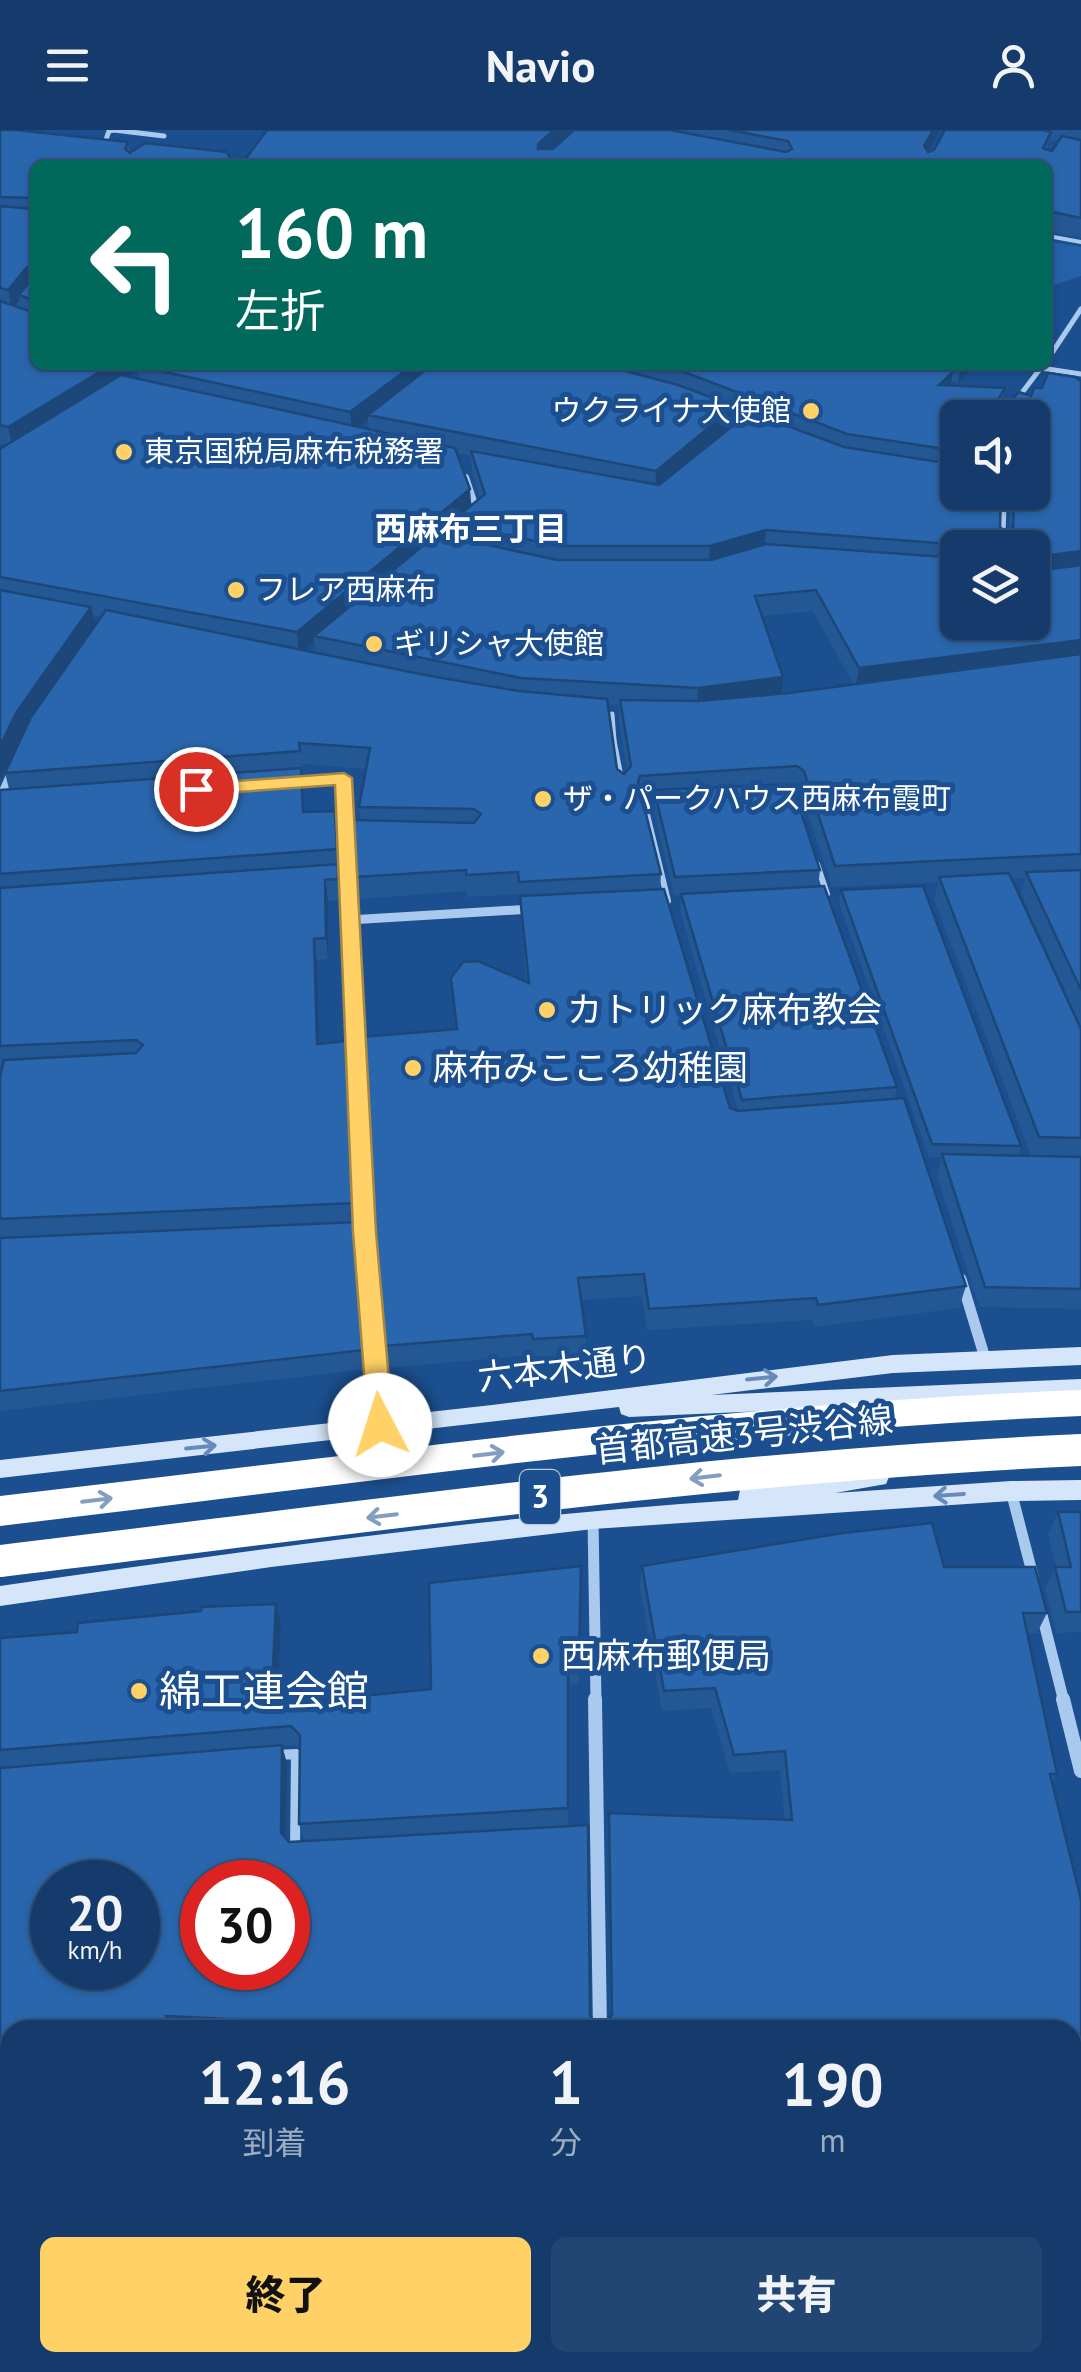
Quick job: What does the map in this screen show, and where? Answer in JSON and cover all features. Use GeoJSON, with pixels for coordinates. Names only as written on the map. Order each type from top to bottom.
{"type":"FeatureCollection","features":[{"type":"Feature","properties":{"kind":"highway","name":"首都高速3号渋谷線"},"geometry":{"type":"LineString","coordinates":[[0,1511],[751,1424],[902,1410],[1081,1403]]}},
{"type":"Feature","properties":{"kind":"highway","name":"首都高速3号渋谷線"},"geometry":{"type":"LineString","coordinates":[[0,1559],[761,1471],[918,1457],[1081,1450]]}},
{"type":"Feature","properties":{"kind":"main road","name":"六本木通り"},"geometry":{"type":"LineString","coordinates":[[0,1469],[492,1414],[782,1376],[985,1358],[1081,1356]]}},
{"type":"Feature","properties":{"kind":"main road"},"geometry":{"type":"LineString","coordinates":[[492,1414],[1081,1388]]}},
{"type":"Feature","properties":{"kind":"main road"},"geometry":{"type":"LineString","coordinates":[[0,1596],[271,1557],[593,1520],[927,1470],[1081,1463]]}},
{"type":"Feature","properties":{"kind":"main road"},"geometry":{"type":"LineString","coordinates":[[593,1520],[1011,1491],[1081,1490]]}},
{"type":"Feature","properties":{"kind":"main road"},"geometry":{"type":"LineString","coordinates":[[0,1559],[271,1557]]}},
{"type":"Feature","properties":{"kind":"street"},"geometry":{"type":"LineString","coordinates":[[154,146],[175,130]]}},
{"type":"Feature","properties":{"kind":"street"},"geometry":{"type":"LineString","coordinates":[[106,151],[102,147],[109,132],[164,136]]}},
{"type":"Feature","properties":{"kind":"street"},"geometry":{"type":"LineString","coordinates":[[1052,352],[1081,309]]}},
{"type":"Feature","properties":{"kind":"street"},"geometry":{"type":"LineString","coordinates":[[1052,368],[1081,374]]}},
{"type":"Feature","properties":{"kind":"street"},"geometry":{"type":"LineString","coordinates":[[1016,400],[1039,370]]}},
{"type":"Feature","properties":{"kind":"street"},"geometry":{"type":"LineString","coordinates":[[1047,370],[1066,385]]}},
{"type":"Feature","properties":{"kind":"street"},"geometry":{"type":"LineString","coordinates":[[460,463],[479,512],[464,524]]}},
{"type":"Feature","properties":{"kind":"street"},"geometry":{"type":"LineString","coordinates":[[594,712],[630,714]]}},
{"type":"Feature","properties":{"kind":"street"},"geometry":{"type":"LineString","coordinates":[[13,803],[0,801],[16,762]]}},
{"type":"Feature","properties":{"kind":"street"},"geometry":{"type":"LineString","coordinates":[[285,783],[344,778],[364,1232],[380,1425]]}},
{"type":"Feature","properties":{"kind":"street"},"geometry":{"type":"LineString","coordinates":[[807,896],[846,894]]}},
{"type":"Feature","properties":{"kind":"street"},"geometry":{"type":"LineString","coordinates":[[827,896],[834,914]]}},
{"type":"Feature","properties":{"kind":"street"},"geometry":{"type":"LineString","coordinates":[[648,902],[688,900]]}},
{"type":"Feature","properties":{"kind":"street"},"geometry":{"type":"LineString","coordinates":[[668,901],[673,920]]}},
{"type":"Feature","properties":{"kind":"street"},"geometry":{"type":"LineString","coordinates":[[349,920],[548,908]]}},
{"type":"Feature","properties":{"kind":"street"},"geometry":{"type":"LineString","coordinates":[[346,1232],[364,1232]]}},
{"type":"Feature","properties":{"kind":"street"},"geometry":{"type":"LineString","coordinates":[[958,1269],[985,1358]]}},
{"type":"Feature","properties":{"kind":"street"},"geometry":{"type":"LineString","coordinates":[[1011,1491],[1034,1582]]}},
{"type":"Feature","properties":{"kind":"street"},"geometry":{"type":"LineString","coordinates":[[593,1520],[600,2020]]}},
{"type":"Feature","properties":{"kind":"street"},"geometry":{"type":"LineString","coordinates":[[1038,1601],[1081,1771]]}},
{"type":"Feature","properties":{"kind":"lane"},"geometry":{"type":"LineString","coordinates":[[1052,237],[1081,242]]}},
{"type":"Feature","properties":{"kind":"lane"},"geometry":{"type":"LineString","coordinates":[[612,714],[611,728],[623,789]]}},
{"type":"Feature","properties":{"kind":"lane"},"geometry":{"type":"LineString","coordinates":[[668,901],[644,802],[682,800]]}},
{"type":"Feature","properties":{"kind":"lane"},"geometry":{"type":"LineString","coordinates":[[346,835],[364,835]]}},
{"type":"Feature","properties":{"kind":"lane"},"geometry":{"type":"LineString","coordinates":[[816,862],[827,896]]}},
{"type":"Feature","properties":{"kind":"lane"},"geometry":{"type":"LineString","coordinates":[[328,878],[347,877]]}},
{"type":"Feature","properties":{"kind":"lane"},"geometry":{"type":"LineString","coordinates":[[256,1757],[296,1754],[295,1851],[314,1850]]}},
{"type":"Feature","properties":{"kind":"lane"},"geometry":{"type":"LineString","coordinates":[[578,1834],[597,1833]]}},
{"type":"Feature","properties":{"kind":"shaded area"},"geometry":{"type":"Polygon","coordinates":[[[1052,242],[1081,247],[1081,276],[1052,286],[1052,242]]]}},
{"type":"Feature","properties":{"kind":"building"},"geometry":{"type":"Polygon","coordinates":[[[0,130],[128,142],[125,149],[130,153],[145,143],[227,152],[231,160],[30,160],[30,198],[0,197],[0,130]]]}},
{"type":"Feature","properties":{"kind":"building"},"geometry":{"type":"Polygon","coordinates":[[[267,130],[554,130],[538,144],[538,149],[553,149],[574,130],[670,130],[786,152],[792,149],[788,141],[729,130],[933,130],[924,146],[928,152],[934,150],[945,130],[1043,130],[1051,132],[1043,148],[1052,151],[1062,136],[1081,140],[1081,218],[1052,212],[1052,160],[245,160],[267,130]]]}},
{"type":"Feature","properties":{"kind":"building"},"geometry":{"type":"Polygon","coordinates":[[[0,206],[30,209],[30,267],[8,290],[0,288],[0,206]]]}},
{"type":"Feature","properties":{"kind":"building"},"geometry":{"type":"Polygon","coordinates":[[[30,281],[30,299],[19,295],[30,281]]]}},
{"type":"Feature","properties":{"kind":"building"},"geometry":{"type":"Polygon","coordinates":[[[0,301],[30,311],[30,370],[103,370],[8,427],[0,425],[0,301]]]}},
{"type":"Feature","properties":{"kind":"building"},"geometry":{"type":"Polygon","coordinates":[[[156,370],[406,370],[350,412],[156,370]]]}},
{"type":"Feature","properties":{"kind":"building"},"geometry":{"type":"Polygon","coordinates":[[[426,370],[622,370],[735,406],[656,471],[368,415],[426,370]]]}},
{"type":"Feature","properties":{"kind":"building"},"geometry":{"type":"Polygon","coordinates":[[[675,370],[945,370],[953,372],[939,385],[1005,388],[1001,400],[940,400],[940,448],[847,434],[675,370]]]}},
{"type":"Feature","properties":{"kind":"building"},"geometry":{"type":"Polygon","coordinates":[[[1048,373],[1075,377],[1081,381],[1081,551],[1050,555],[1050,530],[1010,530],[1014,510],[1050,510],[1050,400],[1011,400],[1019,392],[1031,396],[1034,388],[1042,388],[1048,373]]]}},
{"type":"Feature","properties":{"kind":"building"},"geometry":{"type":"Polygon","coordinates":[[[121,375],[455,448],[470,489],[297,632],[0,577],[0,449],[121,375]]]}},
{"type":"Feature","properties":{"kind":"building"},"geometry":{"type":"Polygon","coordinates":[[[750,412],[844,447],[940,462],[940,510],[1000,510],[1003,530],[940,530],[940,543],[766,530],[710,546],[558,546],[450,523],[485,494],[471,451],[659,485],[750,412]]]}},
{"type":"Feature","properties":{"kind":"building"},"geometry":{"type":"Polygon","coordinates":[[[437,534],[557,560],[711,560],[766,544],[940,557],[940,640],[1050,640],[1050,569],[1081,565],[1081,640],[859,668],[816,590],[755,596],[783,677],[698,688],[521,678],[314,636],[437,534]]]}},
{"type":"Feature","properties":{"kind":"building"},"geometry":{"type":"Polygon","coordinates":[[[0,590],[91,607],[16,713],[0,746],[0,590]]]}},
{"type":"Feature","properties":{"kind":"building"},"geometry":{"type":"Polygon","coordinates":[[[106,610],[430,676],[519,691],[607,699],[617,769],[624,774],[631,766],[620,700],[699,701],[789,693],[1081,654],[1081,854],[835,866],[804,771],[797,766],[640,776],[638,782],[661,874],[519,882],[518,872],[466,875],[466,870],[355,877],[352,820],[474,823],[481,814],[474,809],[359,807],[370,748],[299,743],[300,751],[5,773],[31,717],[106,610]]]}},
{"type":"Feature","properties":{"kind":"building"},"geometry":{"type":"Polygon","coordinates":[[[301,768],[303,812],[335,811],[337,849],[0,874],[0,790],[301,768]]]}},
{"type":"Feature","properties":{"kind":"building"},"geometry":{"type":"Polygon","coordinates":[[[792,784],[820,870],[675,877],[654,790],[792,784]]]}},
{"type":"Feature","properties":{"kind":"building"},"geometry":{"type":"Polygon","coordinates":[[[338,864],[338,879],[325,880],[326,938],[314,939],[317,1044],[346,1041],[354,1203],[0,1219],[0,1077],[4,1060],[136,1053],[143,1045],[136,1040],[0,1046],[0,888],[338,864]]]}},
{"type":"Feature","properties":{"kind":"building"},"geometry":{"type":"Polygon","coordinates":[[[1081,870],[1081,990],[1026,872],[1081,870]]]}},
{"type":"Feature","properties":{"kind":"building"},"geometry":{"type":"Polygon","coordinates":[[[1009,873],[1081,1029],[1081,1138],[1039,1137],[939,877],[1009,873]]]}},
{"type":"Feature","properties":{"kind":"building"},"geometry":{"type":"Polygon","coordinates":[[[824,886],[897,1087],[742,1100],[681,894],[824,886]]]}},
{"type":"Feature","properties":{"kind":"building"},"geometry":{"type":"Polygon","coordinates":[[[923,886],[1021,1146],[932,1144],[841,890],[923,886]]]}},
{"type":"Feature","properties":{"kind":"building"},"geometry":{"type":"Polygon","coordinates":[[[664,889],[730,1108],[738,1111],[904,1098],[966,1286],[818,1305],[816,1298],[649,1309],[644,1274],[578,1278],[586,1336],[533,1339],[532,1334],[384,1346],[362,1037],[457,1029],[451,978],[463,962],[478,961],[529,983],[520,896],[664,889]]]}},
{"type":"Feature","properties":{"kind":"building"},"geometry":{"type":"Polygon","coordinates":[[[942,1154],[1081,1157],[1081,1289],[985,1287],[942,1154]]]}},
{"type":"Feature","properties":{"kind":"building"},"geometry":{"type":"Polygon","coordinates":[[[356,1222],[365,1350],[0,1391],[0,1238],[356,1222]]]}},
{"type":"Feature","properties":{"kind":"building"},"geometry":{"type":"Polygon","coordinates":[[[1058,1512],[1081,1512],[1081,1612],[1066,1612],[1055,1567],[1071,1567],[1058,1512]]]}},
{"type":"Feature","properties":{"kind":"building"},"geometry":{"type":"Polygon","coordinates":[[[932,1523],[944,1567],[1035,1567],[1047,1613],[1023,1613],[1057,1774],[1050,1774],[1081,1900],[1081,2020],[607,2020],[612,2015],[609,1813],[792,1820],[785,1751],[734,1755],[715,1688],[664,1691],[642,1566],[843,1533],[932,1523]]]}},
{"type":"Feature","properties":{"kind":"building"},"geometry":{"type":"Polygon","coordinates":[[[581,1566],[579,1664],[568,1665],[568,1808],[299,1824],[300,1735],[291,1726],[0,1750],[0,1638],[77,1632],[78,1623],[201,1611],[202,1607],[276,1604],[271,1705],[431,1689],[429,1583],[581,1566]]]}},
{"type":"Feature","properties":{"kind":"building"},"geometry":{"type":"Polygon","coordinates":[[[282,1745],[281,1833],[289,1842],[588,1825],[593,2020],[248,2020],[166,2016],[166,2020],[0,2020],[0,1768],[282,1745]]]}},
{"type":"Feature","properties":{"kind":"place","name":"ウクライナ大使館"},"geometry":{"type":"Point","coordinates":[811,411]}},
{"type":"Feature","properties":{"kind":"place","name":"東京国税局麻布税務署"},"geometry":{"type":"Point","coordinates":[124,452]}},
{"type":"Feature","properties":{"kind":"place","name":"フレア西麻布"},"geometry":{"type":"Point","coordinates":[236,590]}},
{"type":"Feature","properties":{"kind":"place","name":"ギリシャ大使館"},"geometry":{"type":"Point","coordinates":[374,644]}},
{"type":"Feature","properties":{"kind":"place","name":"ザ・パークハウス西麻布霞町"},"geometry":{"type":"Point","coordinates":[543,799]}},
{"type":"Feature","properties":{"kind":"place","name":"カトリック麻布教会"},"geometry":{"type":"Point","coordinates":[547,1010]}},
{"type":"Feature","properties":{"kind":"place","name":"麻布みこころ幼稚園"},"geometry":{"type":"Point","coordinates":[413,1068]}},
{"type":"Feature","properties":{"kind":"place","name":"西麻布郵便局"},"geometry":{"type":"Point","coordinates":[541,1656]}},
{"type":"Feature","properties":{"kind":"place","name":"綿工連会館"},"geometry":{"type":"Point","coordinates":[139,1691]}},
{"type":"Feature","properties":{"kind":"district","name":"西麻布三丁目"},"geometry":{"type":"Point","coordinates":[471,529]}},
{"type":"Feature","properties":{"kind":"route"},"geometry":{"type":"LineString","coordinates":[[196,789],[344,778],[364,1232],[380,1425]]}}]}
